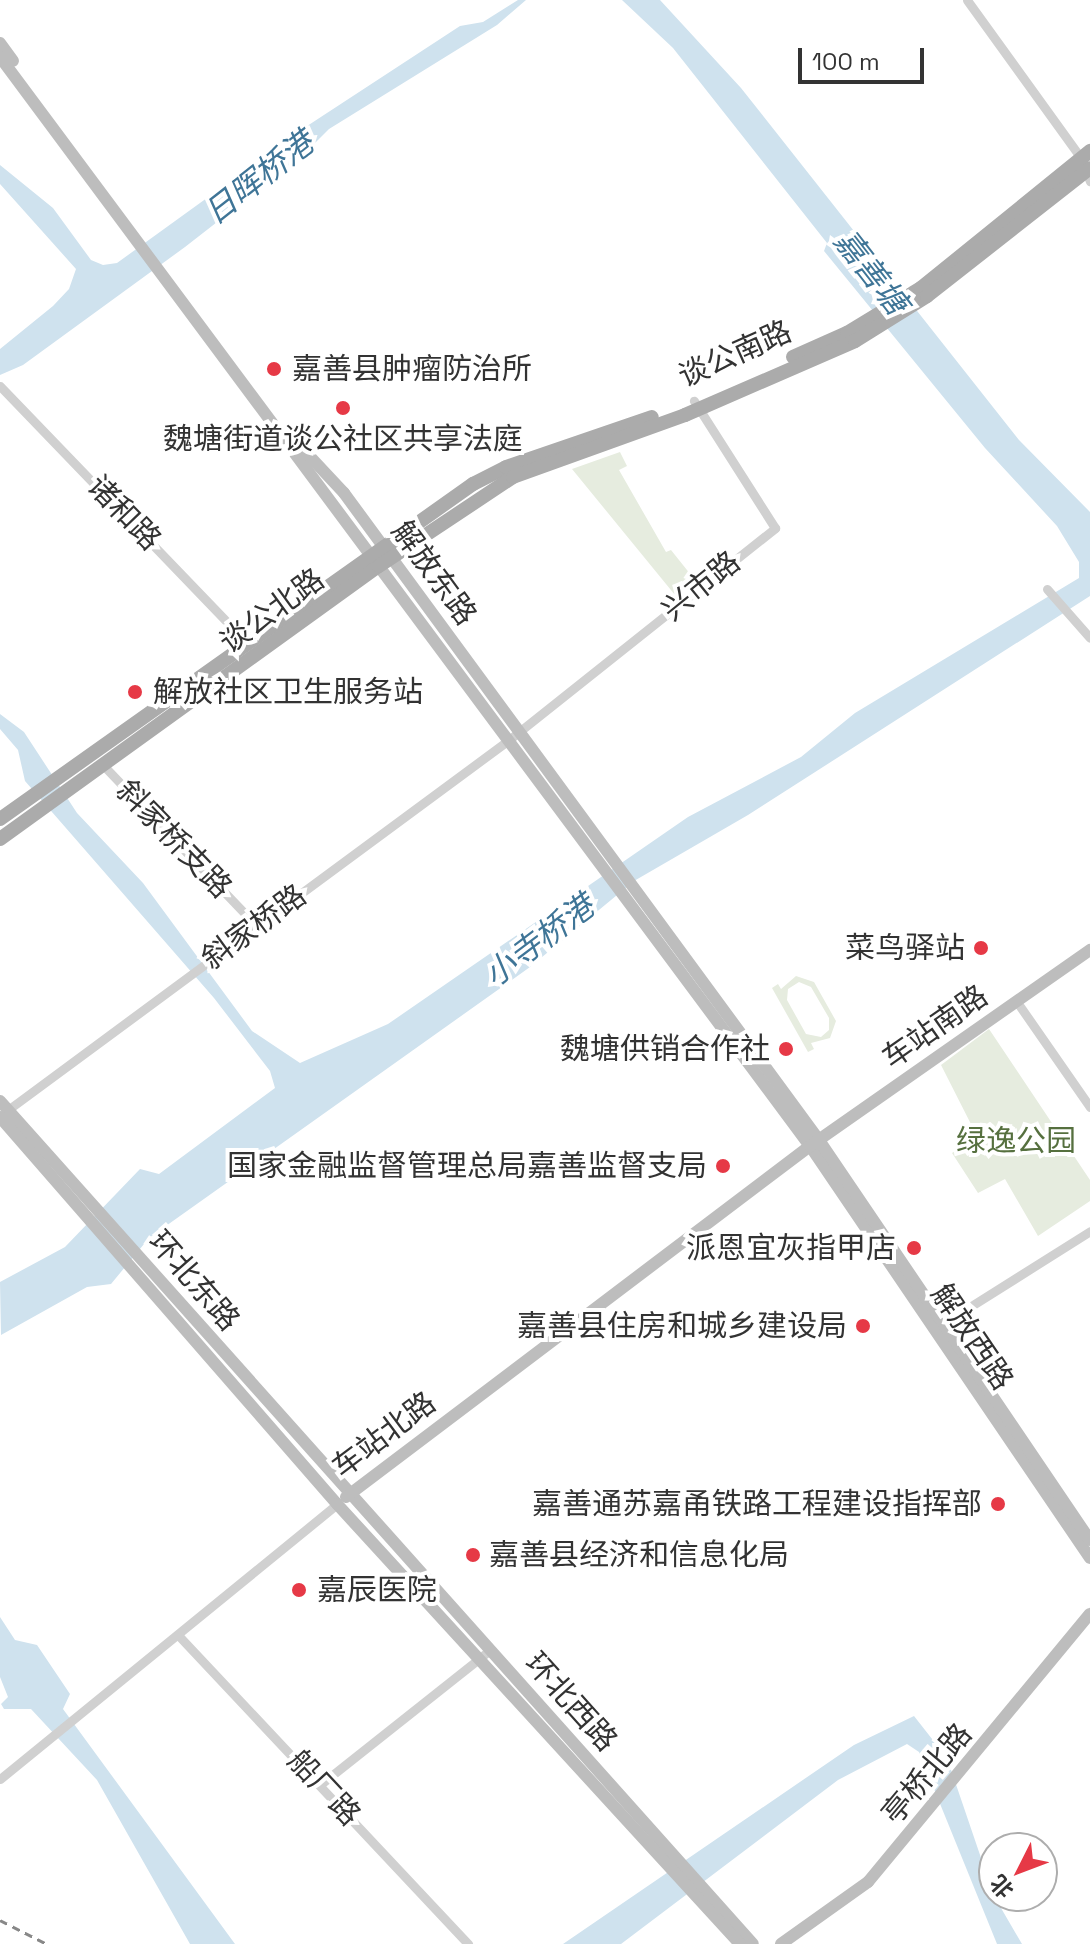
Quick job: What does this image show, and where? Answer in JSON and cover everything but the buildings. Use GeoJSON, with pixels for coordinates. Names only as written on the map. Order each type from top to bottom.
{"type":"FeatureCollection","features":[{"type":"Feature","properties":{"kind":"main road","name":"谈公南路"},"geometry":{"type":"LineString","coordinates":[[381,556],[506,467],[696,405],[851,337],[924,292],[1087,166]]}},
{"type":"Feature","properties":{"kind":"main road","name":"谈公北路"},"geometry":{"type":"LineString","coordinates":[[0,819],[246,642],[381,556]]}},
{"type":"Feature","properties":{"kind":"main road","name":"谈公北路"},"geometry":{"type":"LineString","coordinates":[[0,839],[381,556]]}},
{"type":"Feature","properties":{"kind":"street"},"geometry":{"type":"LineString","coordinates":[[967,0],[1087,166]]}},
{"type":"Feature","properties":{"kind":"street","name":"解放东路"},"geometry":{"type":"LineString","coordinates":[[0,43],[130,229]]}},
{"type":"Feature","properties":{"kind":"street","name":"解放东路"},"geometry":{"type":"LineString","coordinates":[[0,57],[381,556],[814,1143]]}},
{"type":"Feature","properties":{"kind":"street","name":"诸和路"},"geometry":{"type":"LineString","coordinates":[[0,386],[246,642]]}},
{"type":"Feature","properties":{"kind":"street","name":"兴市路"},"geometry":{"type":"LineString","coordinates":[[514,736],[775,528],[696,405]]}},
{"type":"Feature","properties":{"kind":"street"},"geometry":{"type":"LineString","coordinates":[[1047,589],[1090,638]]}},
{"type":"Feature","properties":{"kind":"street","name":"斜家桥路"},"geometry":{"type":"LineString","coordinates":[[2,1111],[514,736]]}},
{"type":"Feature","properties":{"kind":"street","name":"斜家桥支路"},"geometry":{"type":"LineString","coordinates":[[94,752],[256,925]]}},
{"type":"Feature","properties":{"kind":"street","name":"车站南路"},"geometry":{"type":"LineString","coordinates":[[814,1143],[1090,950]]}},
{"type":"Feature","properties":{"kind":"street"},"geometry":{"type":"LineString","coordinates":[[1017,1002],[1090,1107]]}},
{"type":"Feature","properties":{"kind":"street","name":"环北东路"},"geometry":{"type":"LineString","coordinates":[[2,1111],[80,1198],[337,1504]]}},
{"type":"Feature","properties":{"kind":"street","name":"解放西路"},"geometry":{"type":"LineString","coordinates":[[814,1143],[1090,1540]]}},
{"type":"Feature","properties":{"kind":"street","name":"车站北路"},"geometry":{"type":"LineString","coordinates":[[0,1779],[54,1739],[349,1494],[814,1143]]}},
{"type":"Feature","properties":{"kind":"street"},"geometry":{"type":"LineString","coordinates":[[940,1326],[1090,1231]]}},
{"type":"Feature","properties":{"kind":"street","name":"环北东路"},"geometry":{"type":"LineString","coordinates":[[146,1276],[349,1494]]}},
{"type":"Feature","properties":{"kind":"street","name":"解放西路"},"geometry":{"type":"LineString","coordinates":[[940,1326],[1090,1558]]}},
{"type":"Feature","properties":{"kind":"street","name":"环北西路"},"geometry":{"type":"LineString","coordinates":[[349,1494],[485,1654],[706,1900],[740,1944]]}},
{"type":"Feature","properties":{"kind":"street","name":"环北西路"},"geometry":{"type":"LineString","coordinates":[[337,1504],[485,1654]]}},
{"type":"Feature","properties":{"kind":"street","name":"亭桥北路"},"geometry":{"type":"LineString","coordinates":[[781,1944],[868,1882],[964,1773],[1090,1614]]}},
{"type":"Feature","properties":{"kind":"street","name":"船厂路"},"geometry":{"type":"LineString","coordinates":[[178,1635],[468,1944]]}},
{"type":"Feature","properties":{"kind":"street"},"geometry":{"type":"LineString","coordinates":[[321,1784],[485,1654]]}},
{"type":"Feature","properties":{"kind":"street","name":"环北西路"},"geometry":{"type":"LineString","coordinates":[[706,1900],[753,1944]]}},
{"type":"Feature","properties":{"kind":"green space"},"geometry":{"type":"Polygon","coordinates":[[[620,452],[627,466],[619,470],[666,552],[671,550],[695,580],[675,595],[572,469],[620,452]]]}},
{"type":"Feature","properties":{"kind":"green space"},"geometry":{"type":"Polygon","coordinates":[[[796,976],[814,982],[836,1021],[830,1038],[811,1043],[814,1049],[808,1052],[772,988],[778,984],[781,989],[796,976]],[[799,982],[788,989],[787,1000],[806,1034],[821,1037],[829,1030],[829,1018],[811,987],[799,982]]]}},
{"type":"Feature","properties":{"kind":"green space","name":"绿逸公园"},"geometry":{"type":"Polygon","coordinates":[[[989,1029],[1090,1180],[1090,1201],[1038,1236],[1005,1179],[978,1193],[952,1153],[977,1136],[941,1065],[989,1029]]]}},
{"type":"Feature","properties":{"kind":"water","name":"日晖桥港"},"geometry":{"type":"Polygon","coordinates":[[[518,0],[526,0],[497,25],[329,129],[302,156],[185,247],[23,365],[0,375],[0,349],[53,306],[69,289],[76,269],[0,184],[0,165],[53,208],[91,260],[103,265],[117,263],[301,130],[460,26],[483,22],[518,0]]]}},
{"type":"Feature","properties":{"kind":"water"},"geometry":{"type":"Polygon","coordinates":[[[622,0],[660,0],[741,88],[1019,440],[1090,512],[1090,596],[748,815],[634,881],[530,967],[149,1238],[111,1284],[87,1287],[1,1335],[0,1282],[65,1247],[140,1169],[159,1174],[275,1088],[270,1071],[214,998],[25,781],[18,750],[0,729],[0,714],[24,732],[77,813],[143,883],[252,1031],[300,1063],[388,1024],[688,817],[801,757],[855,713],[1079,578],[1079,562],[1057,526],[985,448],[824,251],[827,243],[673,48],[622,0]]]}},
{"type":"Feature","properties":{"kind":"water"},"geometry":{"type":"Polygon","coordinates":[[[0,1617],[15,1640],[37,1645],[70,1694],[63,1709],[235,1944],[190,1944],[97,1780],[31,1709],[4,1709],[1,1704],[8,1697],[0,1677],[0,1617]]]}},
{"type":"Feature","properties":{"kind":"water"},"geometry":{"type":"Polygon","coordinates":[[[914,1716],[947,1758],[978,1849],[978,1897],[919,1752],[907,1744],[838,1780],[621,1944],[563,1944],[854,1745],[914,1716]]]}},
{"type":"Feature","properties":{"kind":"water"},"geometry":{"type":"Polygon","coordinates":[[[984,1912],[1003,1912],[1022,1944],[997,1944],[984,1912]]]}},
{"type":"Feature","properties":{"kind":"railway"},"geometry":{"type":"LineString","coordinates":[[0,1920],[47,1944]]}},
{"type":"Feature","properties":{"kind":"place","name":"嘉善县肿瘤防治所"},"geometry":{"type":"Point","coordinates":[274,369]}},
{"type":"Feature","properties":{"kind":"place","name":"魏塘街道谈公社区共享法庭"},"geometry":{"type":"Point","coordinates":[343,408]}},
{"type":"Feature","properties":{"kind":"place","name":"解放社区卫生服务站"},"geometry":{"type":"Point","coordinates":[135,692]}},
{"type":"Feature","properties":{"kind":"place","name":"菜鸟驿站"},"geometry":{"type":"Point","coordinates":[981,948]}},
{"type":"Feature","properties":{"kind":"place","name":"魏塘供销合作社"},"geometry":{"type":"Point","coordinates":[786,1049]}},
{"type":"Feature","properties":{"kind":"place","name":"国家金融监督管理总局嘉善监督支局"},"geometry":{"type":"Point","coordinates":[723,1166]}},
{"type":"Feature","properties":{"kind":"place","name":"派恩宜灰指甲店"},"geometry":{"type":"Point","coordinates":[914,1248]}},
{"type":"Feature","properties":{"kind":"place","name":"嘉善县住房和城乡建设局"},"geometry":{"type":"Point","coordinates":[863,1326]}},
{"type":"Feature","properties":{"kind":"place","name":"嘉善通苏嘉甬铁路工程建设指挥部"},"geometry":{"type":"Point","coordinates":[998,1504]}},
{"type":"Feature","properties":{"kind":"place","name":"嘉善县经济和信息化局"},"geometry":{"type":"Point","coordinates":[473,1555]}},
{"type":"Feature","properties":{"kind":"place","name":"嘉辰医院"},"geometry":{"type":"Point","coordinates":[299,1590]}},
{"type":"Feature","properties":{"kind":"water label","name":"嘉善塘"},"geometry":{"type":"Point","coordinates":[871,272]}},
{"type":"Feature","properties":{"kind":"water label","name":"小寺桥港"},"geometry":{"type":"Point","coordinates":[539,941]}}]}
